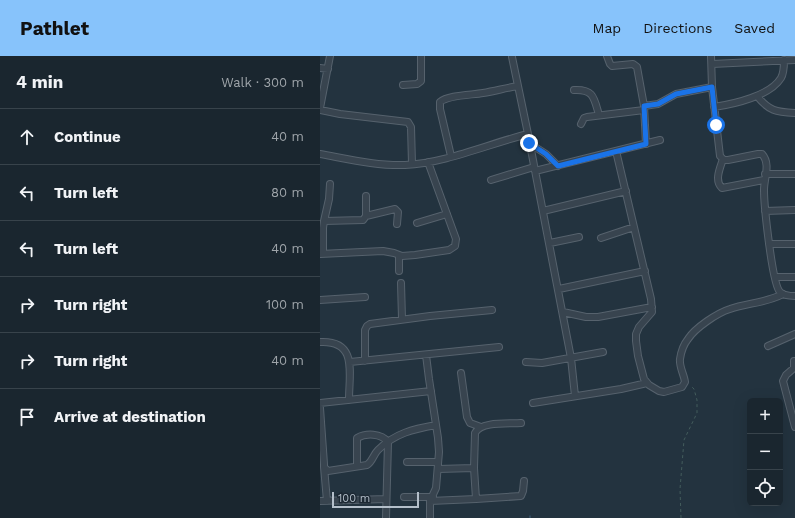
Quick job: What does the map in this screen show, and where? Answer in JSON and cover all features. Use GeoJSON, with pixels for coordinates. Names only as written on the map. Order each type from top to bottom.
{"type":"FeatureCollection","features":[{"type":"Feature","properties":{"kind":"street"},"geometry":{"type":"LineString","coordinates":[[330,56],[320,109],[340,114],[408,122],[411,127],[412,164]]}},
{"type":"Feature","properties":{"kind":"street"},"geometry":{"type":"LineString","coordinates":[[403,85],[417,84],[421,81],[421,56]]}},
{"type":"Feature","properties":{"kind":"street"},"geometry":{"type":"LineString","coordinates":[[515,56],[511,56],[559,289],[571,358],[575,396]]}},
{"type":"Feature","properties":{"kind":"street"},"geometry":{"type":"LineString","coordinates":[[607,56],[612,66],[633,64],[637,67],[640,76],[644,108],[646,144]]}},
{"type":"Feature","properties":{"kind":"street"},"geometry":{"type":"LineString","coordinates":[[712,56],[712,87],[719,154],[723,159],[728,160],[762,154],[766,160],[765,211],[769,244],[778,288],[783,294]]}},
{"type":"Feature","properties":{"kind":"street"},"geometry":{"type":"LineString","coordinates":[[712,64],[772,58],[795,60]]}},
{"type":"Feature","properties":{"kind":"street"},"geometry":{"type":"LineString","coordinates":[[714,107],[739,102],[757,96],[779,81],[784,71],[784,60]]}},
{"type":"Feature","properties":{"kind":"street"},"geometry":{"type":"LineString","coordinates":[[320,68],[328,69]]}},
{"type":"Feature","properties":{"kind":"street"},"geometry":{"type":"LineString","coordinates":[[451,156],[440,109],[440,102],[451,98],[518,86]]}},
{"type":"Feature","properties":{"kind":"street"},"geometry":{"type":"LineString","coordinates":[[581,124],[584,118],[644,108],[658,104],[676,94],[712,87]]}},
{"type":"Feature","properties":{"kind":"street"},"geometry":{"type":"LineString","coordinates":[[574,90],[586,90],[592,94],[599,115]]}},
{"type":"Feature","properties":{"kind":"street"},"geometry":{"type":"LineString","coordinates":[[757,96],[774,111],[795,113]]}},
{"type":"Feature","properties":{"kind":"street"},"geometry":{"type":"LineString","coordinates":[[320,154],[389,165],[412,164],[432,161],[528,134]]}},
{"type":"Feature","properties":{"kind":"street"},"geometry":{"type":"LineString","coordinates":[[491,180],[535,169],[558,166],[660,140]]}},
{"type":"Feature","properties":{"kind":"street"},"geometry":{"type":"LineString","coordinates":[[529,143],[546,154],[558,166]]}},
{"type":"Feature","properties":{"kind":"street"},"geometry":{"type":"LineString","coordinates":[[616,151],[645,271],[652,307],[650,315],[639,327],[636,334],[638,356],[644,379],[647,383],[659,391],[664,392],[682,387],[685,382],[681,368],[681,355],[685,343],[695,332],[723,311],[766,301],[783,294],[795,296]]}},
{"type":"Feature","properties":{"kind":"street"},"geometry":{"type":"LineString","coordinates":[[723,159],[718,180],[718,184],[722,188],[765,177],[795,174]]}},
{"type":"Feature","properties":{"kind":"street"},"geometry":{"type":"LineString","coordinates":[[330,184],[329,199],[323,228],[321,254],[384,251],[394,253],[398,256],[423,255],[449,250],[455,246],[456,239],[447,214],[432,161]]}},
{"type":"Feature","properties":{"kind":"street"},"geometry":{"type":"LineString","coordinates":[[543,211],[626,191]]}},
{"type":"Feature","properties":{"kind":"street"},"geometry":{"type":"LineString","coordinates":[[366,196],[366,216]]}},
{"type":"Feature","properties":{"kind":"street"},"geometry":{"type":"LineString","coordinates":[[324,221],[361,221],[365,219],[366,216],[395,209],[398,212],[397,224]]}},
{"type":"Feature","properties":{"kind":"street"},"geometry":{"type":"LineString","coordinates":[[765,211],[795,210]]}},
{"type":"Feature","properties":{"kind":"street"},"geometry":{"type":"LineString","coordinates":[[417,223],[447,214]]}},
{"type":"Feature","properties":{"kind":"street"},"geometry":{"type":"LineString","coordinates":[[601,238],[634,226]]}},
{"type":"Feature","properties":{"kind":"street"},"geometry":{"type":"LineString","coordinates":[[550,243],[579,237]]}},
{"type":"Feature","properties":{"kind":"street"},"geometry":{"type":"LineString","coordinates":[[769,244],[795,244]]}},
{"type":"Feature","properties":{"kind":"street"},"geometry":{"type":"LineString","coordinates":[[398,256],[399,271]]}},
{"type":"Feature","properties":{"kind":"street"},"geometry":{"type":"LineString","coordinates":[[559,289],[645,271]]}},
{"type":"Feature","properties":{"kind":"street"},"geometry":{"type":"LineString","coordinates":[[775,277],[795,277]]}},
{"type":"Feature","properties":{"kind":"street"},"geometry":{"type":"LineString","coordinates":[[401,283],[402,319]]}},
{"type":"Feature","properties":{"kind":"street"},"geometry":{"type":"LineString","coordinates":[[320,300],[366,297]]}},
{"type":"Feature","properties":{"kind":"street"},"geometry":{"type":"LineString","coordinates":[[563,312],[586,317],[598,317],[652,307]]}},
{"type":"Feature","properties":{"kind":"street"},"geometry":{"type":"LineString","coordinates":[[365,361],[365,330],[367,326],[374,323],[492,310]]}},
{"type":"Feature","properties":{"kind":"street"},"geometry":{"type":"LineString","coordinates":[[768,346],[795,334]]}},
{"type":"Feature","properties":{"kind":"street"},"geometry":{"type":"LineString","coordinates":[[320,342],[332,342],[342,346],[349,357],[349,400]]}},
{"type":"Feature","properties":{"kind":"street"},"geometry":{"type":"LineString","coordinates":[[350,362],[499,347]]}},
{"type":"Feature","properties":{"kind":"street"},"geometry":{"type":"LineString","coordinates":[[526,362],[536,363],[603,352]]}},
{"type":"Feature","properties":{"kind":"street"},"geometry":{"type":"LineString","coordinates":[[426,355],[438,438],[438,469],[430,518]]}},
{"type":"Feature","properties":{"kind":"street"},"geometry":{"type":"LineString","coordinates":[[794,361],[794,368],[786,375],[783,381],[794,416],[795,427]]}},
{"type":"Feature","properties":{"kind":"street"},"geometry":{"type":"LineString","coordinates":[[461,373],[466,416],[470,423],[480,427]]}},
{"type":"Feature","properties":{"kind":"street"},"geometry":{"type":"LineString","coordinates":[[532,404],[647,383]]}},
{"type":"Feature","properties":{"kind":"street"},"geometry":{"type":"LineString","coordinates":[[320,404],[431,391]]}},
{"type":"Feature","properties":{"kind":"street"},"geometry":{"type":"LineString","coordinates":[[320,408],[322,463],[328,501]]}},
{"type":"Feature","properties":{"kind":"street"},"geometry":{"type":"LineString","coordinates":[[476,499],[474,468],[475,434],[477,430],[480,427],[487,425],[521,423]]}},
{"type":"Feature","properties":{"kind":"street"},"geometry":{"type":"LineString","coordinates":[[322,463],[328,470],[332,471],[367,465],[371,462],[378,450],[404,432],[436,425]]}},
{"type":"Feature","properties":{"kind":"street"},"geometry":{"type":"LineString","coordinates":[[356,466],[357,438],[372,435],[382,436],[388,442],[386,518]]}},
{"type":"Feature","properties":{"kind":"street"},"geometry":{"type":"LineString","coordinates":[[407,462],[438,462]]}},
{"type":"Feature","properties":{"kind":"street"},"geometry":{"type":"LineString","coordinates":[[438,469],[474,468]]}},
{"type":"Feature","properties":{"kind":"street"},"geometry":{"type":"LineString","coordinates":[[404,497],[432,499],[476,499],[521,496],[524,481]]}},
{"type":"Feature","properties":{"kind":"street"},"geometry":{"type":"LineString","coordinates":[[320,501],[386,499]]}},
{"type":"Feature","properties":{"kind":"path"},"geometry":{"type":"LineString","coordinates":[[681,518],[680,502],[682,449],[686,435],[695,418],[697,406],[694,389],[685,382]]}},
{"type":"Feature","properties":{"kind":"route"},"geometry":{"type":"LineString","coordinates":[[529,143],[546,154],[558,166],[646,144],[644,106],[658,104],[676,94],[712,87],[716,125]]}}]}
